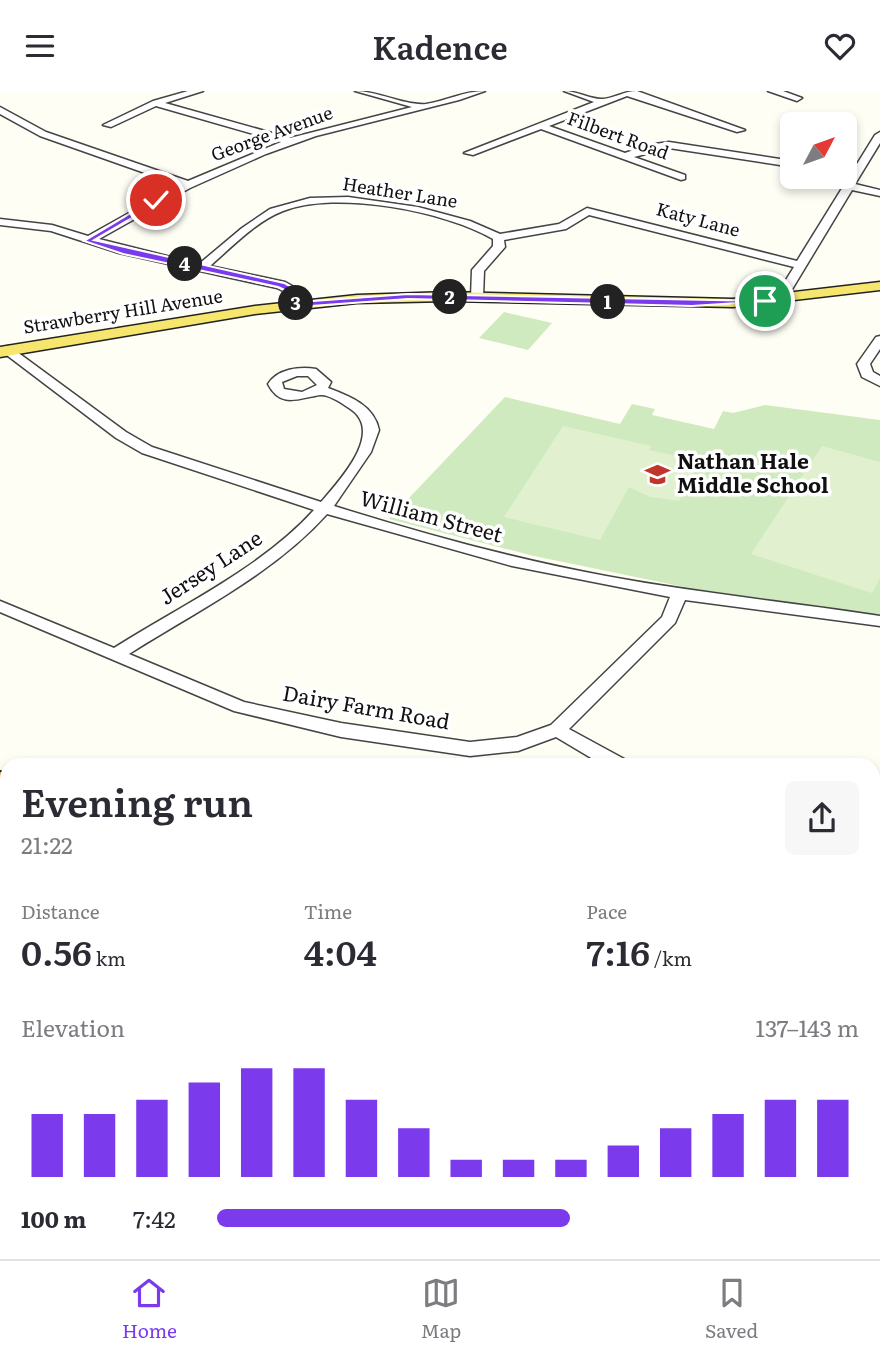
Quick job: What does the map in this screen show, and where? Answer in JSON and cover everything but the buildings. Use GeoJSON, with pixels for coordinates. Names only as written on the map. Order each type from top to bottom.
{"type":"FeatureCollection","features":[{"type":"Feature","properties":{"kind":"main road","name":"Strawberry Hill Avenue"},"geometry":{"type":"LineString","coordinates":[[5,351],[297,305],[408,297],[692,304],[790,298],[880,286]]}},
{"type":"Feature","properties":{"kind":"street"},"geometry":{"type":"LineString","coordinates":[[108,125],[156,103],[198,91]]}},
{"type":"Feature","properties":{"kind":"street"},"geometry":{"type":"LineString","coordinates":[[360,91],[423,107]]}},
{"type":"Feature","properties":{"kind":"street","name":"George Avenue"},"geometry":{"type":"LineString","coordinates":[[88,241],[188,184],[290,142],[480,91]]}},
{"type":"Feature","properties":{"kind":"street"},"geometry":{"type":"LineString","coordinates":[[569,91],[602,102]]}},
{"type":"Feature","properties":{"kind":"street"},"geometry":{"type":"LineString","coordinates":[[773,91],[797,98]]}},
{"type":"Feature","properties":{"kind":"street"},"geometry":{"type":"LineString","coordinates":[[469,153],[544,127],[630,92],[740,130]]}},
{"type":"Feature","properties":{"kind":"street"},"geometry":{"type":"LineString","coordinates":[[156,103],[181,113],[251,128],[290,142]]}},
{"type":"Feature","properties":{"kind":"street"},"geometry":{"type":"LineString","coordinates":[[0,110],[43,134],[188,184]]}},
{"type":"Feature","properties":{"kind":"street","name":"Filbert Road"},"geometry":{"type":"LineString","coordinates":[[544,127],[681,177]]}},
{"type":"Feature","properties":{"kind":"street"},"geometry":{"type":"LineString","coordinates":[[858,169],[876,148],[880,135]]}},
{"type":"Feature","properties":{"kind":"street"},"geometry":{"type":"LineString","coordinates":[[624,157],[652,147],[669,145],[780,162]]}},
{"type":"Feature","properties":{"kind":"street"},"geometry":{"type":"LineString","coordinates":[[858,182],[880,193]]}},
{"type":"Feature","properties":{"kind":"street"},"geometry":{"type":"LineString","coordinates":[[790,298],[785,291],[844,189]]}},
{"type":"Feature","properties":{"kind":"street","name":"Heather Lane"},"geometry":{"type":"LineString","coordinates":[[202,267],[274,211],[330,199],[463,221],[478,225],[498,238]]}},
{"type":"Feature","properties":{"kind":"street","name":"Katy Lane"},"geometry":{"type":"LineString","coordinates":[[498,238],[562,227],[587,211],[799,265]]}},
{"type":"Feature","properties":{"kind":"street"},"geometry":{"type":"LineString","coordinates":[[0,222],[37,225],[123,251],[287,287],[297,305]]}},
{"type":"Feature","properties":{"kind":"street"},"geometry":{"type":"LineString","coordinates":[[477,297],[478,270],[496,252],[498,238]]}},
{"type":"Feature","properties":{"kind":"street"},"geometry":{"type":"LineString","coordinates":[[880,340],[863,364],[867,374],[880,382]]}},
{"type":"Feature","properties":{"kind":"street","name":"William Street"},"geometry":{"type":"LineString","coordinates":[[5,351],[121,435],[147,450],[322,508],[484,555],[567,574],[679,594],[880,621]]}},
{"type":"Feature","properties":{"kind":"street","name":"Jersey Lane"},"geometry":{"type":"LineString","coordinates":[[115,655],[251,570],[292,540],[348,480],[371,436],[371,425],[362,410],[320,390]]}},
{"type":"Feature","properties":{"kind":"street","name":"Dairy Farm Road"},"geometry":{"type":"LineString","coordinates":[[0,606],[240,707],[341,730],[470,749],[518,744],[557,730],[669,618],[679,594]]}},
{"type":"Feature","properties":{"kind":"street"},"geometry":{"type":"LineString","coordinates":[[557,730],[607,758]]}},
{"type":"Feature","properties":{"kind":"green space"},"geometry":{"type":"Polygon","coordinates":[[[504,312],[552,323],[528,350],[479,338],[504,312]]]}},
{"type":"Feature","properties":{"kind":"green space","name":"Nathan Hale Middle School"},"geometry":{"type":"Polygon","coordinates":[[[505,397],[620,424],[632,404],[655,409],[652,415],[714,429],[723,411],[733,413],[765,405],[880,420],[880,616],[689,588],[534,556],[389,519],[505,397]]]}},
{"type":"Feature","properties":{"kind":"green space"},"geometry":{"type":"Polygon","coordinates":[[[563,426],[651,446],[649,450],[700,461],[679,501],[650,497],[629,487],[600,540],[504,517],[563,426]]]}},
{"type":"Feature","properties":{"kind":"green space"},"geometry":{"type":"Polygon","coordinates":[[[822,446],[880,462],[880,578],[872,593],[751,554],[822,446]]]}},
{"type":"Feature","properties":{"kind":"place","name":"Nathan Hale Middle School"},"geometry":{"type":"Point","coordinates":[657,474]}},
{"type":"Feature","properties":{"kind":"route"},"geometry":{"type":"LineString","coordinates":[[156,200],[88,241],[166,261],[281,285],[292,292],[297,305],[408,297],[692,304],[765,301]]}}]}
